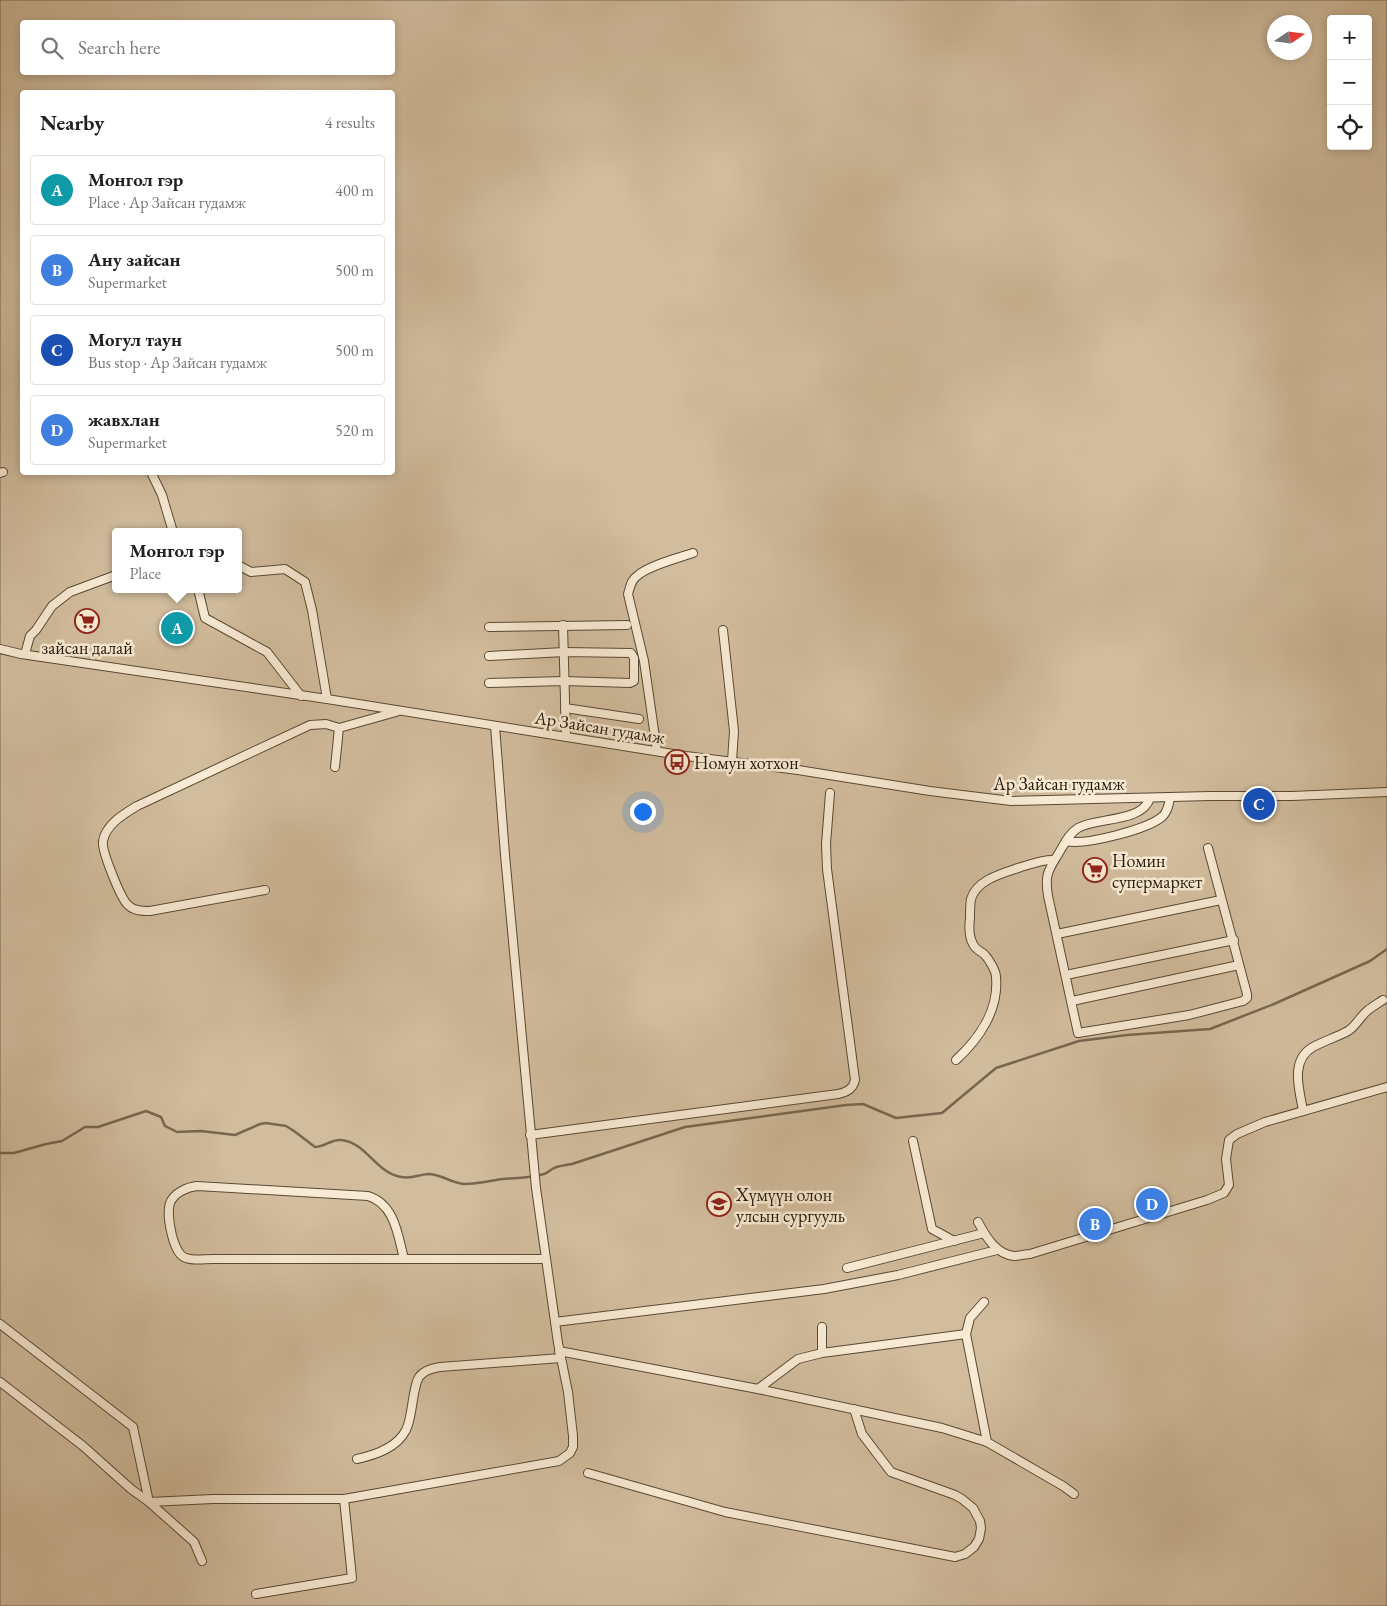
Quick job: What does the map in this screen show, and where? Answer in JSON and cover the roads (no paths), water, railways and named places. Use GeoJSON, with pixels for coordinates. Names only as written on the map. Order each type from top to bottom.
{"type":"FeatureCollection","features":[{"type":"Feature","properties":{"kind":"street"},"geometry":{"type":"LineString","coordinates":[[152,475],[162,496],[172,528]]}},
{"type":"Feature","properties":{"kind":"street"},"geometry":{"type":"LineString","coordinates":[[657,751],[644,661],[628,594],[636,576],[693,553]]}},
{"type":"Feature","properties":{"kind":"street"},"geometry":{"type":"LineString","coordinates":[[242,568],[251,572],[285,569],[305,582],[312,610],[327,699]]}},
{"type":"Feature","properties":{"kind":"street"},"geometry":{"type":"LineString","coordinates":[[23,654],[30,636],[52,606],[70,592],[112,576]]}},
{"type":"Feature","properties":{"kind":"street"},"geometry":{"type":"LineString","coordinates":[[199,593],[205,618],[267,652],[301,696]]}},
{"type":"Feature","properties":{"kind":"street"},"geometry":{"type":"LineString","coordinates":[[563,625],[566,738]]}},
{"type":"Feature","properties":{"kind":"street"},"geometry":{"type":"LineString","coordinates":[[489,627],[627,625]]}},
{"type":"Feature","properties":{"kind":"street"},"geometry":{"type":"LineString","coordinates":[[723,630],[734,731],[732,761]]}},
{"type":"Feature","properties":{"kind":"street","name":"Ар Зайсан гудамж"},"geometry":{"type":"LineString","coordinates":[[0,649],[566,738],[930,791],[1012,801],[1292,796],[1387,792]]}},
{"type":"Feature","properties":{"kind":"street"},"geometry":{"type":"LineString","coordinates":[[489,656],[564,652],[631,653],[634,658],[632,683],[564,681],[489,683]]}},
{"type":"Feature","properties":{"kind":"street"},"geometry":{"type":"LineString","coordinates":[[565,708],[639,719]]}},
{"type":"Feature","properties":{"kind":"street"},"geometry":{"type":"LineString","coordinates":[[265,890],[137,911],[127,905],[104,856],[103,840],[110,826],[137,806],[310,725],[326,724],[339,728],[400,711]]}},
{"type":"Feature","properties":{"kind":"street"},"geometry":{"type":"LineString","coordinates":[[150,1502],[213,1499],[344,1499],[559,1461],[570,1453],[573,1441],[568,1392],[545,1258],[530,1135],[495,726]]}},
{"type":"Feature","properties":{"kind":"street"},"geometry":{"type":"LineString","coordinates":[[335,767],[339,728]]}},
{"type":"Feature","properties":{"kind":"street"},"geometry":{"type":"LineString","coordinates":[[530,1135],[838,1094],[850,1090],[854,1086],[855,1080],[827,869],[826,844],[830,793]]}},
{"type":"Feature","properties":{"kind":"street"},"geometry":{"type":"LineString","coordinates":[[1150,798],[1146,806],[1141,810],[1075,830],[1066,841],[1049,870],[1046,880],[1078,1033],[1189,1015],[1243,1001],[1246,998],[1247,994],[1234,940],[1221,900],[1208,848]]}},
{"type":"Feature","properties":{"kind":"street"},"geometry":{"type":"LineString","coordinates":[[1066,841],[1075,843],[1086,842],[1144,826],[1164,814],[1170,798]]}},
{"type":"Feature","properties":{"kind":"street"},"geometry":{"type":"LineString","coordinates":[[956,1060],[968,1050],[988,1021],[996,995],[996,974],[985,955],[974,947],[971,940],[971,900],[981,884],[998,875],[1042,861],[1054,860]]}},
{"type":"Feature","properties":{"kind":"street"},"geometry":{"type":"LineString","coordinates":[[1056,934],[1221,900]]}},
{"type":"Feature","properties":{"kind":"street"},"geometry":{"type":"LineString","coordinates":[[1066,975],[1234,940]]}},
{"type":"Feature","properties":{"kind":"street"},"geometry":{"type":"LineString","coordinates":[[1072,1001],[1239,965]]}},
{"type":"Feature","properties":{"kind":"street"},"geometry":{"type":"LineString","coordinates":[[1303,1110],[1297,1068],[1302,1056],[1311,1048],[1355,1026],[1366,1012],[1383,1000]]}},
{"type":"Feature","properties":{"kind":"street"},"geometry":{"type":"LineString","coordinates":[[978,1222],[997,1250],[1014,1256],[1030,1254],[1224,1193],[1230,1185],[1226,1159],[1229,1140],[1237,1134],[1303,1110],[1387,1087]]}},
{"type":"Feature","properties":{"kind":"street"},"geometry":{"type":"LineString","coordinates":[[913,1141],[932,1229],[954,1241]]}},
{"type":"Feature","properties":{"kind":"street"},"geometry":{"type":"LineString","coordinates":[[404,1259],[389,1212],[378,1200],[368,1196],[197,1186],[187,1188],[178,1193],[172,1199],[169,1206],[169,1220],[174,1239],[179,1253],[185,1258],[404,1259],[545,1258]]}},
{"type":"Feature","properties":{"kind":"street"},"geometry":{"type":"LineString","coordinates":[[847,1268],[984,1233]]}},
{"type":"Feature","properties":{"kind":"street"},"geometry":{"type":"LineString","coordinates":[[556,1322],[824,1289],[898,1275],[997,1250]]}},
{"type":"Feature","properties":{"kind":"street"},"geometry":{"type":"LineString","coordinates":[[984,1302],[970,1318],[966,1334],[987,1442]]}},
{"type":"Feature","properties":{"kind":"street"},"geometry":{"type":"LineString","coordinates":[[0,1324],[133,1427],[150,1502]]}},
{"type":"Feature","properties":{"kind":"street"},"geometry":{"type":"LineString","coordinates":[[822,1327],[822,1353]]}},
{"type":"Feature","properties":{"kind":"street"},"geometry":{"type":"LineString","coordinates":[[758,1389],[798,1359],[822,1353],[966,1334]]}},
{"type":"Feature","properties":{"kind":"street"},"geometry":{"type":"LineString","coordinates":[[357,1459],[377,1453],[398,1441],[406,1430],[419,1377],[429,1369],[560,1354],[758,1389],[942,1428],[987,1442],[1074,1494]]}},
{"type":"Feature","properties":{"kind":"street"},"geometry":{"type":"LineString","coordinates":[[0,1382],[82,1446],[131,1489],[150,1502],[194,1542],[202,1561]]}},
{"type":"Feature","properties":{"kind":"street"},"geometry":{"type":"LineString","coordinates":[[588,1473],[725,1512],[947,1556],[960,1556],[970,1550],[977,1543],[981,1528],[980,1521],[972,1508],[955,1495],[891,1472],[862,1434],[854,1409]]}},
{"type":"Feature","properties":{"kind":"street"},"geometry":{"type":"LineString","coordinates":[[256,1594],[352,1578],[344,1499]]}},
{"type":"Feature","properties":{"kind":"waterway"},"geometry":{"type":"LineString","coordinates":[[0,1153],[14,1153],[62,1141],[85,1127],[98,1127],[146,1111],[161,1117],[165,1126],[177,1132],[201,1131],[235,1135],[266,1123],[286,1126],[315,1147],[337,1140],[350,1142],[385,1170],[401,1177],[408,1178],[433,1174],[464,1184],[523,1178],[545,1174],[556,1167],[572,1164],[685,1127],[863,1104],[896,1118],[942,1113],[996,1068],[1079,1041],[1127,1035],[1210,1029],[1274,1004],[1370,961],[1387,949]]}},
{"type":"Feature","properties":{"kind":"place","name":"зайсан далай"},"geometry":{"type":"Point","coordinates":[87,621]}},
{"type":"Feature","properties":{"kind":"place","name":"Монгол гэр"},"geometry":{"type":"Point","coordinates":[177,628]}},
{"type":"Feature","properties":{"kind":"place","name":"Номун хотхон"},"geometry":{"type":"Point","coordinates":[677,762]}},
{"type":"Feature","properties":{"kind":"place","name":"Могул таун"},"geometry":{"type":"Point","coordinates":[1259,804]}},
{"type":"Feature","properties":{"kind":"place","name":"Номин супермаркет"},"geometry":{"type":"Point","coordinates":[1095,870]}},
{"type":"Feature","properties":{"kind":"place","name":"Хүмүүн олон улсын сургууль"},"geometry":{"type":"Point","coordinates":[719,1204]}},
{"type":"Feature","properties":{"kind":"place","name":"жавхлан"},"geometry":{"type":"Point","coordinates":[1152,1204]}},
{"type":"Feature","properties":{"kind":"place","name":"Ану зайсан"},"geometry":{"type":"Point","coordinates":[1095,1224]}}]}
